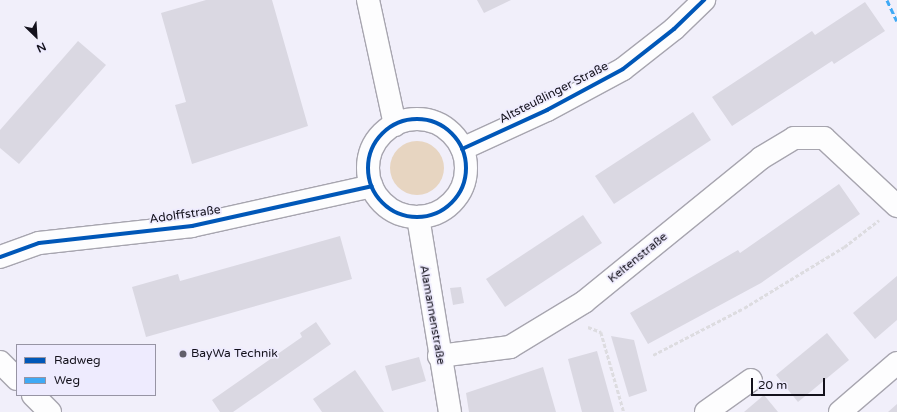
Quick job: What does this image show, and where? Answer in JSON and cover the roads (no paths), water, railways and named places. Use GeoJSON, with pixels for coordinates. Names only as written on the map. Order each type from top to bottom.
{"type":"FeatureCollection","features":[{"type":"Feature","properties":{"kind":"street"},"geometry":{"type":"LineString","coordinates":[[368,0],[394,125]]}},
{"type":"Feature","properties":{"kind":"street","name":"Altsteußlinger Straße"},"geometry":{"type":"LineString","coordinates":[[462,149],[547,110],[623,69],[674,29],[704,0]]}},
{"type":"Feature","properties":{"kind":"street"},"geometry":{"type":"LineString","coordinates":[[410,120],[441,125],[462,149],[466,164],[459,194],[435,214],[418,217],[391,209],[372,186],[368,172],[374,145],[394,125],[410,120]]}},
{"type":"Feature","properties":{"kind":"street","name":"Keltenstraße"},"geometry":{"type":"LineString","coordinates":[[439,356],[510,347],[584,302],[761,158],[794,138],[824,138],[891,211]]}},
{"type":"Feature","properties":{"kind":"street","name":"Adolffstraße"},"geometry":{"type":"LineString","coordinates":[[0,257],[39,243],[192,226],[372,186]]}},
{"type":"Feature","properties":{"kind":"street","name":"Alamannenstraße"},"geometry":{"type":"LineString","coordinates":[[418,217],[439,356],[450,412]]}},
{"type":"Feature","properties":{"kind":"street"},"geometry":{"type":"LineString","coordinates":[[0,362],[16,378]]}},
{"type":"Feature","properties":{"kind":"street"},"geometry":{"type":"LineString","coordinates":[[840,412],[897,363]]}},
{"type":"Feature","properties":{"kind":"street"},"geometry":{"type":"LineString","coordinates":[[706,412],[751,380]]}},
{"type":"Feature","properties":{"kind":"street"},"geometry":{"type":"LineString","coordinates":[[34,396],[50,412]]}},
{"type":"Feature","properties":{"kind":"place","name":"BayWa Technik"},"geometry":{"type":"Point","coordinates":[183,354]}}]}
